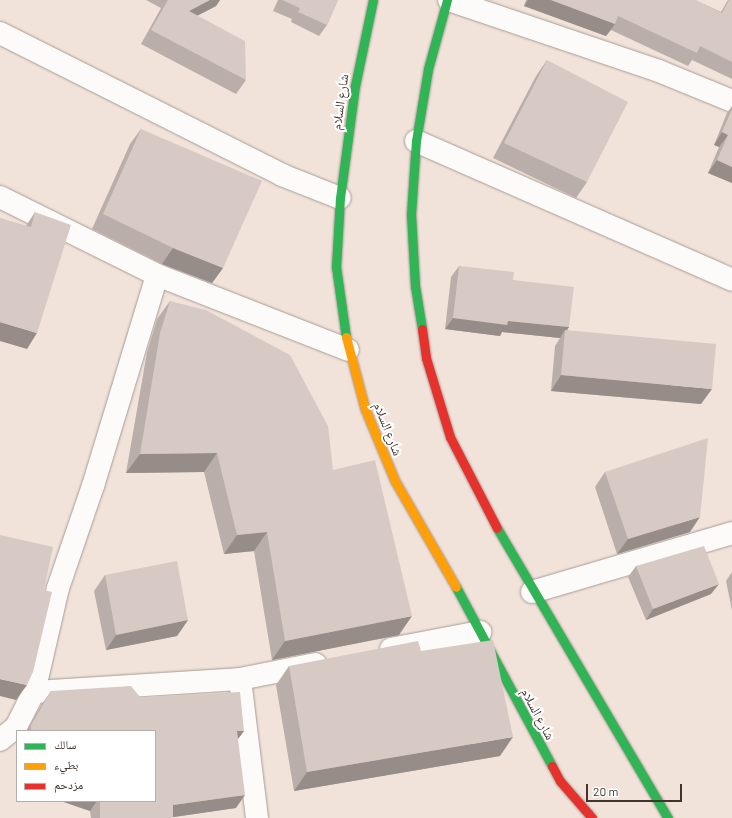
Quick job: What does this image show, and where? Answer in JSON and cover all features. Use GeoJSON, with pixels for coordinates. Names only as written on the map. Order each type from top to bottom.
{"type":"FeatureCollection","features":[{"type":"Feature","properties":{"kind":"street","name":"شارع السلام"},"geometry":{"type":"LineString","coordinates":[[373,0],[355,86],[340,198],[336,267],[348,350],[365,409],[395,481],[480,632],[560,781],[592,818]]}},
{"type":"Feature","properties":{"kind":"street"},"geometry":{"type":"LineString","coordinates":[[668,818],[532,592],[487,511],[450,438],[426,358],[415,286],[412,214],[416,141],[428,69],[448,0],[659,71],[732,101]]}},
{"type":"Feature","properties":{"kind":"street"},"geometry":{"type":"LineString","coordinates":[[0,33],[282,175],[340,198]]}},
{"type":"Feature","properties":{"kind":"street"},"geometry":{"type":"LineString","coordinates":[[416,141],[732,280]]}},
{"type":"Feature","properties":{"kind":"street"},"geometry":{"type":"LineString","coordinates":[[0,197],[157,275],[348,350]]}},
{"type":"Feature","properties":{"kind":"street"},"geometry":{"type":"LineString","coordinates":[[0,740],[16,727],[34,692],[58,588],[93,486],[157,275]]}},
{"type":"Feature","properties":{"kind":"street"},"geometry":{"type":"LineString","coordinates":[[532,592],[732,533]]}},
{"type":"Feature","properties":{"kind":"street"},"geometry":{"type":"LineString","coordinates":[[371,653],[480,632]]}},
{"type":"Feature","properties":{"kind":"street"},"geometry":{"type":"LineString","coordinates":[[34,692],[240,679],[333,661]]}},
{"type":"Feature","properties":{"kind":"street"},"geometry":{"type":"LineString","coordinates":[[240,679],[257,818]]}},
{"type":"Feature","properties":{"kind":"building"},"geometry":{"type":"Polygon","coordinates":[[[168,0],[210,0],[189,11],[245,41],[246,80],[151,30],[168,0]]]}},
{"type":"Feature","properties":{"kind":"building"},"geometry":{"type":"Polygon","coordinates":[[[282,0],[338,0],[327,25],[298,12],[300,8],[282,0]]]}},
{"type":"Feature","properties":{"kind":"building"},"geometry":{"type":"Polygon","coordinates":[[[551,0],[695,0],[722,13],[729,0],[732,0],[732,62],[700,46],[697,53],[618,16],[615,24],[551,0]]]}},
{"type":"Feature","properties":{"kind":"building"},"geometry":{"type":"Polygon","coordinates":[[[547,60],[628,102],[587,182],[504,143],[547,60]]]}},
{"type":"Feature","properties":{"kind":"building"},"geometry":{"type":"Polygon","coordinates":[[[732,109],[732,167],[717,160],[728,135],[722,132],[732,109]]]}},
{"type":"Feature","properties":{"kind":"building"},"geometry":{"type":"Polygon","coordinates":[[[141,129],[262,181],[223,268],[173,248],[103,214],[141,129]]]}},
{"type":"Feature","properties":{"kind":"building"},"geometry":{"type":"Polygon","coordinates":[[[35,212],[71,225],[37,333],[0,322],[0,218],[31,227],[35,212]]]}},
{"type":"Feature","properties":{"kind":"building"},"geometry":{"type":"Polygon","coordinates":[[[459,266],[514,272],[513,280],[574,287],[569,327],[508,321],[507,325],[453,318],[459,266]]]}},
{"type":"Feature","properties":{"kind":"building"},"geometry":{"type":"Polygon","coordinates":[[[170,301],[206,310],[290,355],[328,426],[333,470],[375,460],[412,616],[285,641],[267,532],[237,535],[217,453],[140,454],[160,333],[170,301]]]}},
{"type":"Feature","properties":{"kind":"building"},"geometry":{"type":"Polygon","coordinates":[[[565,330],[716,344],[712,389],[561,375],[565,330]]]}},
{"type":"Feature","properties":{"kind":"building"},"geometry":{"type":"Polygon","coordinates":[[[708,438],[700,517],[628,539],[605,472],[708,438]]]}},
{"type":"Feature","properties":{"kind":"building"},"geometry":{"type":"Polygon","coordinates":[[[0,535],[53,547],[44,590],[52,592],[33,672],[27,685],[0,679],[0,535]]]}},
{"type":"Feature","properties":{"kind":"building"},"geometry":{"type":"Polygon","coordinates":[[[704,546],[719,584],[653,609],[636,566],[704,546]]]}},
{"type":"Feature","properties":{"kind":"building"},"geometry":{"type":"Polygon","coordinates":[[[177,561],[188,620],[116,635],[105,575],[177,561]]]}},
{"type":"Feature","properties":{"kind":"building"},"geometry":{"type":"Polygon","coordinates":[[[493,640],[513,737],[307,772],[289,666],[418,641],[421,651],[493,640]]]}},
{"type":"Feature","properties":{"kind":"building"},"geometry":{"type":"Polygon","coordinates":[[[131,686],[140,697],[240,692],[244,731],[237,731],[245,795],[173,805],[173,818],[100,818],[100,802],[156,802],[156,730],[31,730],[31,725],[51,691],[131,686]]]}},
{"type":"Feature","properties":{"kind":"traffic: fast"},"geometry":{"type":"LineString","coordinates":[[346,337],[336,267],[340,198],[355,86],[373,0]]}},
{"type":"Feature","properties":{"kind":"traffic: fast"},"geometry":{"type":"LineString","coordinates":[[422,329],[415,286],[411,214],[416,141],[428,69],[447,0]]}},
{"type":"Feature","properties":{"kind":"traffic: fast"},"geometry":{"type":"LineString","coordinates":[[497,528],[668,818]]}},
{"type":"Feature","properties":{"kind":"traffic: fast"},"geometry":{"type":"LineString","coordinates":[[456,587],[552,766]]}},
{"type":"Feature","properties":{"kind":"traffic: slow"},"geometry":{"type":"LineString","coordinates":[[346,337],[365,409],[395,481],[456,587]]}},
{"type":"Feature","properties":{"kind":"traffic: jam"},"geometry":{"type":"LineString","coordinates":[[422,329],[426,358],[450,437],[497,528]]}},
{"type":"Feature","properties":{"kind":"traffic: jam"},"geometry":{"type":"LineString","coordinates":[[552,766],[560,781],[592,818]]}}]}
